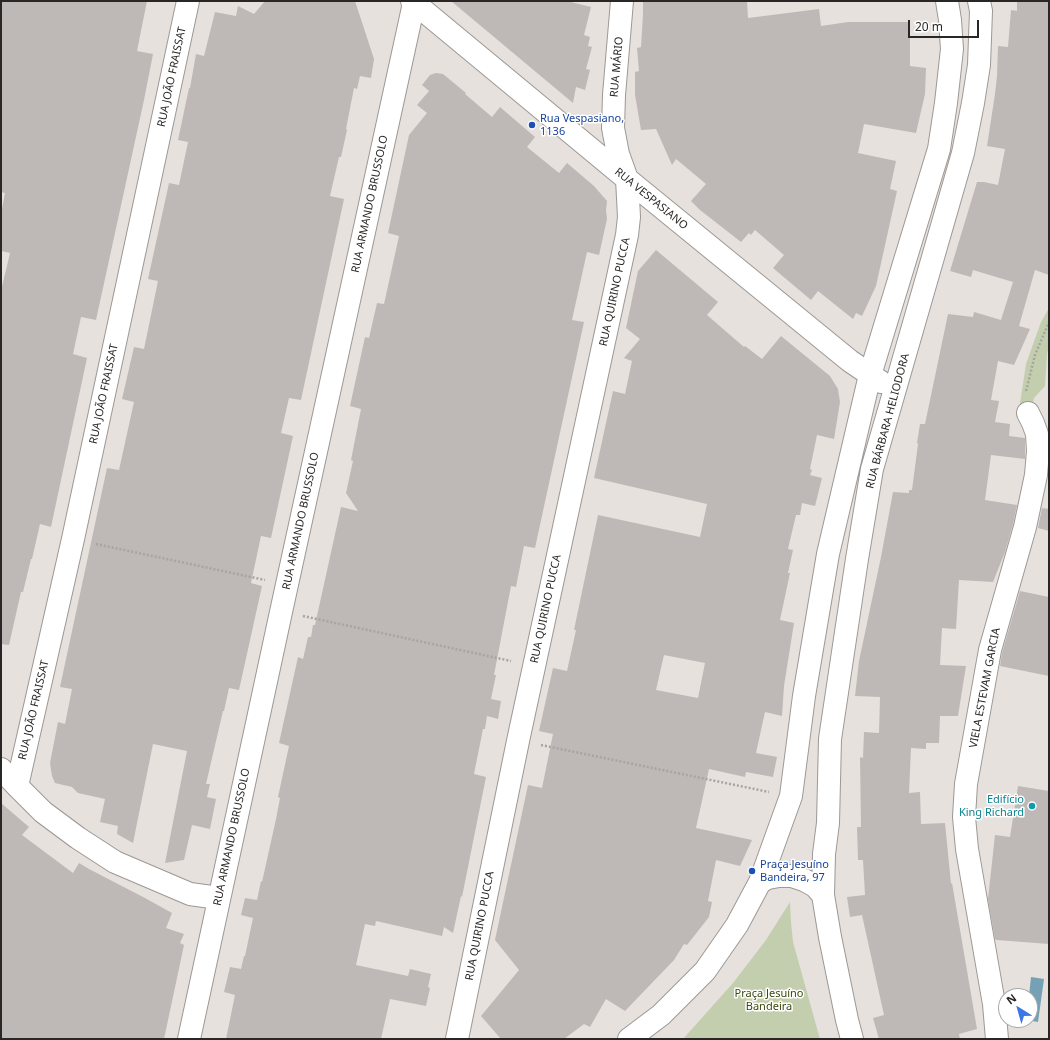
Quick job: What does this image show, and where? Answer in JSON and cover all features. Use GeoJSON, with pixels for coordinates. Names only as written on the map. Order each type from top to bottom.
{"type":"FeatureCollection","features":[{"type":"Feature","properties":{"kind":"street","name":"RUA JOÃO FRAISSAT"},"geometry":{"type":"LineString","coordinates":[[17,786],[73,539],[188,1]]}},
{"type":"Feature","properties":{"kind":"street","name":"RUA MÁRIO"},"geometry":{"type":"LineString","coordinates":[[622,1],[614,95],[613,128],[618,154],[626,179]]}},
{"type":"Feature","properties":{"kind":"street"},"geometry":{"type":"LineString","coordinates":[[637,1035],[661,1015],[705,971],[737,925],[760,882],[791,796],[804,696],[828,554],[870,375],[939,149],[952,49],[947,1]]}},
{"type":"Feature","properties":{"kind":"street","name":"RUA BÁRBARA HELIODORA"},"geometry":{"type":"LineString","coordinates":[[823,895],[824,854],[828,823],[830,739],[856,558],[872,469],[963,153],[979,65],[981,11],[979,1]]}},
{"type":"Feature","properties":{"kind":"street","name":"RUA VESPASIANO"},"geometry":{"type":"LineString","coordinates":[[413,2],[626,179],[850,361],[895,390]]}},
{"type":"Feature","properties":{"kind":"street","name":"RUA ARMANDO BRUSSOLO"},"geometry":{"type":"LineString","coordinates":[[189,1039],[413,2]]}},
{"type":"Feature","properties":{"kind":"street","name":"RUA QUIRINO PUCCA"},"geometry":{"type":"LineString","coordinates":[[457,1039],[518,741],[627,235],[629,217],[626,179]]}},
{"type":"Feature","properties":{"kind":"street","name":"VIELA ESTEVAM GARCIA"},"geometry":{"type":"LineString","coordinates":[[997,1039],[994,1004],[966,849],[964,817],[966,784],[990,650],[1025,527],[1036,475],[1038,451],[1036,434],[1028,413]]}},
{"type":"Feature","properties":{"kind":"street"},"geometry":{"type":"LineString","coordinates":[[1,769],[43,812],[78,838],[115,862],[190,894],[219,898]]}},
{"type":"Feature","properties":{"kind":"street"},"geometry":{"type":"LineString","coordinates":[[760,882],[768,878],[792,876],[815,886],[823,895],[830,937],[852,1039]]}},
{"type":"Feature","properties":{"kind":"path"},"geometry":{"type":"LineString","coordinates":[[1028,413],[1025,396],[1035,355],[1049,322]]}},
{"type":"Feature","properties":{"kind":"path"},"geometry":{"type":"LineString","coordinates":[[73,539],[287,585]]}},
{"type":"Feature","properties":{"kind":"path"},"geometry":{"type":"LineString","coordinates":[[281,612],[534,666]]}},
{"type":"Feature","properties":{"kind":"path"},"geometry":{"type":"LineString","coordinates":[[518,741],[791,796]]}},
{"type":"Feature","properties":{"kind":"green space"},"geometry":{"type":"Polygon","coordinates":[[[1049,308],[1049,345],[1045,386],[1034,398],[1031,410],[1019,410],[1026,364],[1041,322],[1049,308]]]}},
{"type":"Feature","properties":{"kind":"green space","name":"Praça Jesuíno Bandeira"},"geometry":{"type":"Polygon","coordinates":[[[790,902],[793,942],[820,1039],[683,1039],[733,983],[766,940],[790,902]]]}},
{"type":"Feature","properties":{"kind":"water"},"geometry":{"type":"Polygon","coordinates":[[[1031,977],[1044,979],[1038,1022],[1038,988],[1030,988],[1031,977]]]}},
{"type":"Feature","properties":{"kind":"building"},"geometry":{"type":"Polygon","coordinates":[[[1,1],[147,1],[137,51],[153,54],[96,320],[81,317],[73,354],[87,358],[51,527],[40,524],[23,592],[21,592],[9,645],[1,644],[1,291],[10,253],[1,251],[1,214],[5,193],[1,192],[1,1]]]}},
{"type":"Feature","properties":{"kind":"building"},"geometry":{"type":"Polygon","coordinates":[[[265,1],[355,1],[374,59],[371,78],[360,76],[357,89],[354,88],[341,157],[339,157],[330,196],[344,199],[301,400],[289,398],[281,433],[293,436],[271,538],[261,536],[251,583],[262,586],[239,690],[229,688],[206,784],[210,784],[207,797],[216,799],[210,829],[192,825],[184,860],[165,863],[187,751],[153,744],[133,843],[117,834],[118,826],[100,822],[105,799],[78,793],[72,787],[55,783],[52,776],[50,763],[58,722],[65,724],[72,689],[60,687],[107,468],[119,470],[134,402],[122,399],[134,347],[144,349],[158,281],[148,279],[169,183],[179,185],[188,142],[178,140],[196,54],[204,56],[215,12],[236,16],[238,6],[254,14],[265,1]]]}},
{"type":"Feature","properties":{"kind":"building"},"geometry":{"type":"Polygon","coordinates":[[[451,1],[567,1],[591,7],[584,35],[590,37],[588,46],[592,47],[586,69],[590,70],[585,90],[576,87],[573,103],[451,1]]]}},
{"type":"Feature","properties":{"kind":"building"},"geometry":{"type":"Polygon","coordinates":[[[747,1],[748,18],[819,9],[821,26],[848,22],[910,22],[910,66],[926,68],[925,94],[916,133],[864,124],[858,153],[896,161],[890,189],[897,191],[876,286],[862,316],[856,313],[853,319],[818,291],[811,300],[773,268],[784,255],[755,230],[751,235],[749,233],[741,242],[700,210],[691,201],[706,184],[676,159],[672,165],[656,129],[641,130],[635,95],[635,72],[639,71],[637,48],[641,47],[643,2],[747,1]]]}},
{"type":"Feature","properties":{"kind":"building"},"geometry":{"type":"Polygon","coordinates":[[[1017,1],[1049,1],[1049,275],[1035,270],[1019,326],[1030,329],[1014,365],[998,361],[991,400],[999,401],[995,422],[1010,424],[1009,436],[1025,438],[1025,459],[991,455],[985,500],[1017,505],[1013,524],[1005,552],[993,582],[959,580],[956,629],[942,628],[940,665],[966,666],[958,716],[940,716],[939,743],[926,743],[926,749],[911,748],[909,793],[920,792],[921,824],[945,823],[951,884],[952,883],[977,1029],[959,1034],[960,1039],[879,1039],[873,1018],[884,1015],[862,915],[850,917],[847,897],[865,895],[863,860],[858,860],[857,827],[861,827],[860,757],[863,758],[864,732],[879,733],[880,697],[855,696],[859,661],[893,492],[909,493],[909,490],[912,490],[920,424],[925,424],[948,314],[973,317],[974,312],[1001,320],[1013,282],[973,270],[971,277],[950,271],[977,182],[998,185],[1005,149],[987,146],[997,76],[998,46],[1008,47],[1011,10],[1017,11],[1017,1]]]}},
{"type":"Feature","properties":{"kind":"building"},"geometry":{"type":"Polygon","coordinates":[[[436,73],[443,74],[492,117],[500,107],[535,137],[527,147],[559,173],[567,163],[594,186],[607,201],[607,219],[599,255],[587,252],[572,320],[584,322],[535,548],[524,546],[516,587],[511,586],[494,675],[496,675],[491,699],[501,701],[498,719],[487,716],[474,774],[486,777],[462,897],[461,896],[453,933],[444,927],[442,936],[376,921],[375,926],[365,924],[356,965],[408,976],[410,969],[431,974],[426,1006],[390,999],[381,1039],[226,1039],[235,995],[224,992],[230,967],[241,969],[245,956],[253,918],[241,915],[245,898],[257,900],[276,819],[280,798],[278,797],[289,746],[279,743],[298,657],[303,659],[308,637],[311,637],[313,625],[315,625],[341,507],[358,511],[346,493],[353,461],[351,460],[361,409],[350,406],[365,337],[369,338],[377,303],[384,304],[399,236],[388,233],[409,135],[427,113],[417,105],[429,91],[422,85],[430,75],[436,73]]]}},
{"type":"Feature","properties":{"kind":"building"},"geometry":{"type":"Polygon","coordinates":[[[656,250],[718,302],[707,315],[744,347],[745,346],[762,359],[781,336],[830,376],[838,389],[840,402],[834,439],[817,435],[810,475],[822,478],[815,506],[802,503],[800,515],[796,515],[788,549],[793,550],[788,573],[790,573],[780,620],[794,623],[784,686],[782,716],[765,712],[756,753],[777,757],[773,777],[746,772],[745,777],[709,769],[696,828],[752,840],[740,866],[716,860],[708,901],[712,902],[709,917],[687,945],[684,944],[674,960],[625,1011],[606,999],[590,1027],[584,1024],[564,1039],[501,1039],[481,1016],[519,970],[495,940],[528,785],[542,788],[553,734],[539,731],[553,668],[567,671],[598,515],[700,537],[707,504],[594,478],[613,391],[625,394],[632,361],[624,358],[640,339],[626,328],[638,271],[656,250]],[[664,655],[656,690],[698,698],[705,663],[664,655]]]}},
{"type":"Feature","properties":{"kind":"building"},"geometry":{"type":"Polygon","coordinates":[[[1042,508],[1049,509],[1049,531],[1038,528],[1042,508]]]}},
{"type":"Feature","properties":{"kind":"building"},"geometry":{"type":"Polygon","coordinates":[[[1020,591],[1049,597],[1049,676],[1000,666],[1002,653],[1020,591]]]}},
{"type":"Feature","properties":{"kind":"building"},"geometry":{"type":"Polygon","coordinates":[[[1018,786],[1049,791],[1049,944],[995,939],[988,899],[995,835],[1010,837],[1018,786]]]}},
{"type":"Feature","properties":{"kind":"building"},"geometry":{"type":"Polygon","coordinates":[[[1,803],[29,827],[22,835],[73,873],[79,863],[172,913],[166,928],[184,934],[180,943],[184,945],[164,1039],[1,1039],[1,803]]]}},
{"type":"Feature","properties":{"kind":"place","name":"Rua Vespasiano, 1136"},"geometry":{"type":"Point","coordinates":[532,125]}},
{"type":"Feature","properties":{"kind":"place","name":"Edifício King Richard"},"geometry":{"type":"Point","coordinates":[1032,806]}},
{"type":"Feature","properties":{"kind":"place","name":"Praça Jesuíno Bandeira, 97"},"geometry":{"type":"Point","coordinates":[752,871]}}]}
